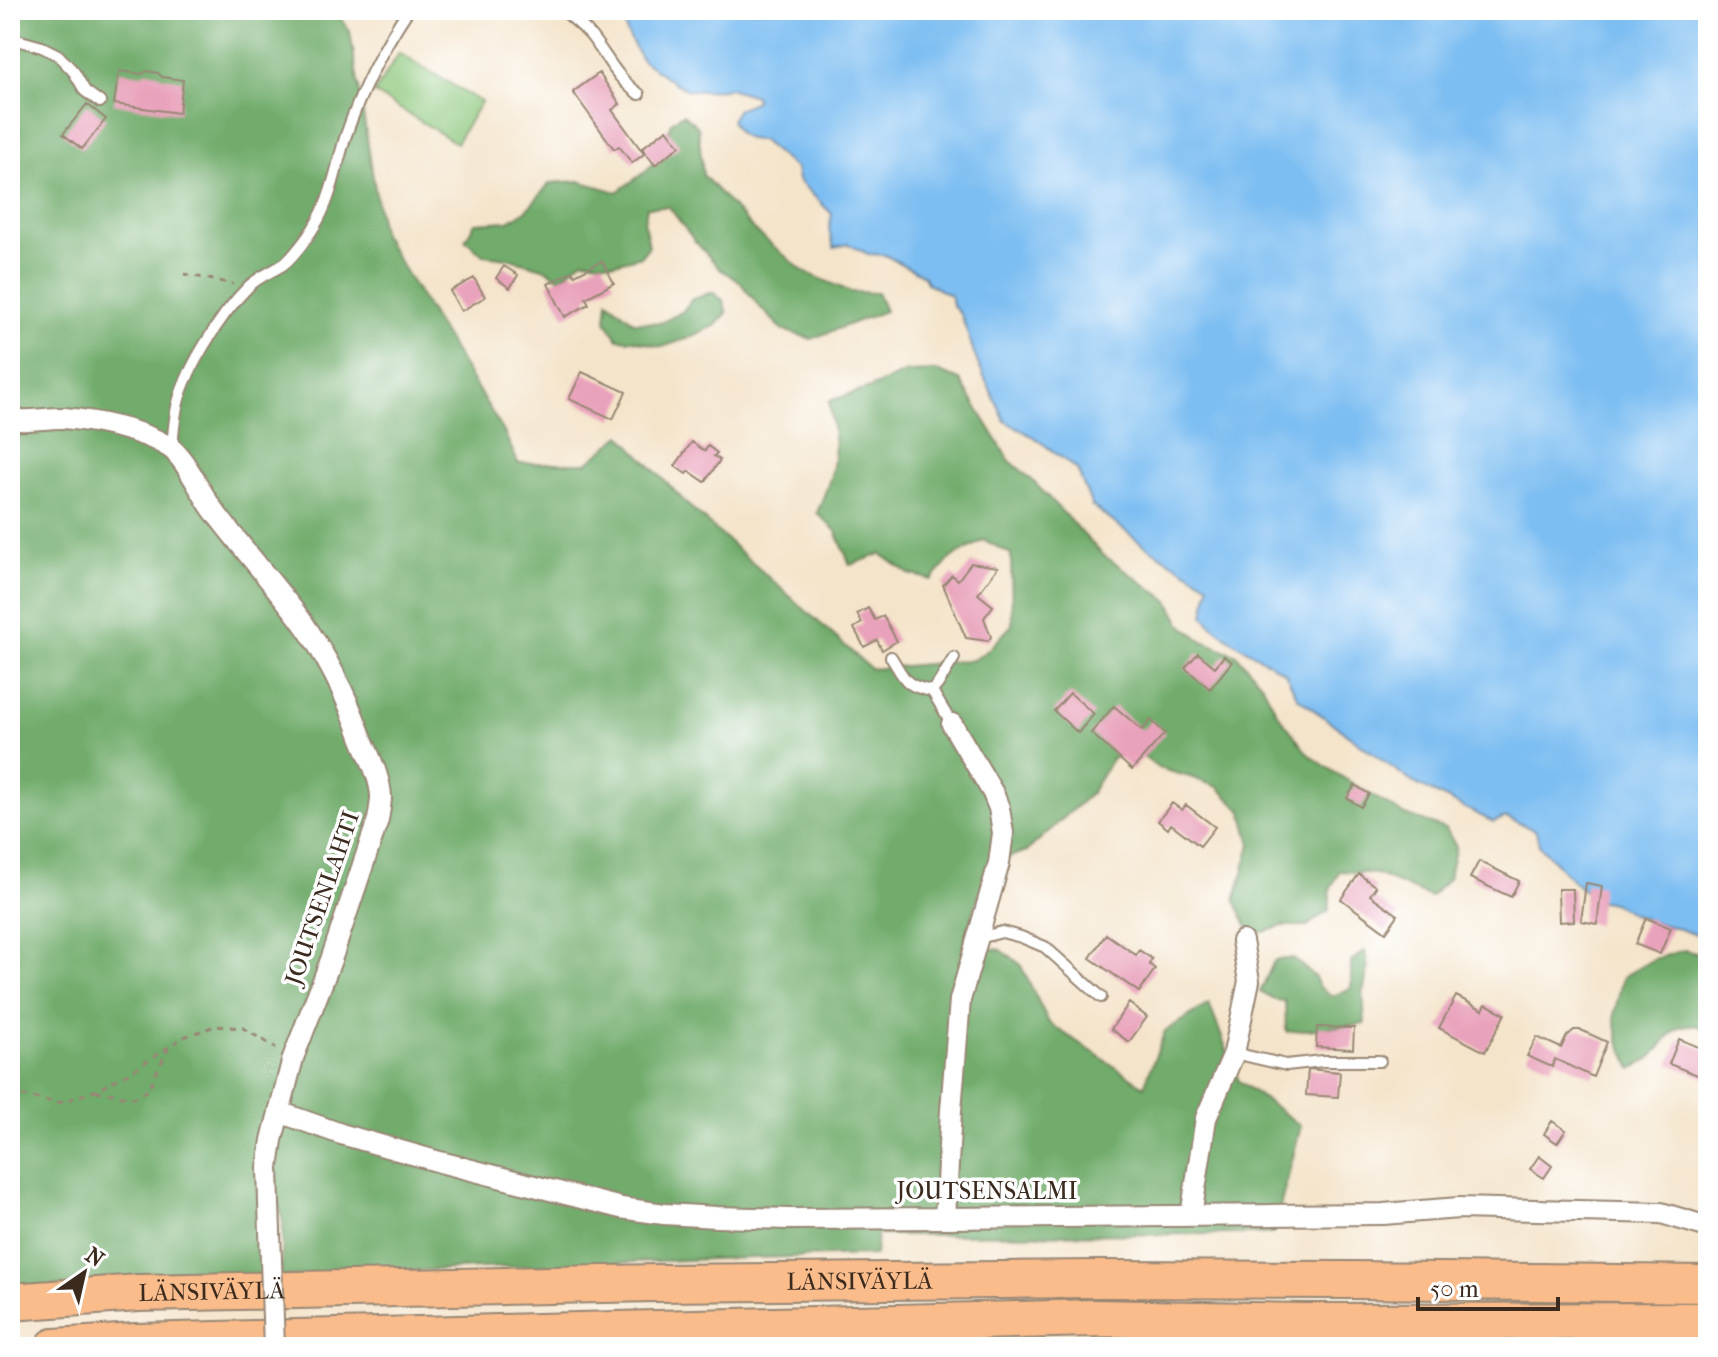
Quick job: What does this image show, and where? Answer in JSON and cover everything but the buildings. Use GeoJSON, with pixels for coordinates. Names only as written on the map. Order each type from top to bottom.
{"type":"FeatureCollection","features":[{"type":"Feature","properties":{"kind":"highway","name":"LÄNSIVÄYLÄ"},"geometry":{"type":"LineString","coordinates":[[10,1302],[139,1293],[673,1283],[1116,1279],[1708,1284]]}},
{"type":"Feature","properties":{"kind":"highway","name":"LÄNSIVÄYLÄ"},"geometry":{"type":"LineString","coordinates":[[54,1347],[136,1342],[1093,1318],[1307,1322],[1708,1321]]}},
{"type":"Feature","properties":{"kind":"street"},"geometry":{"type":"LineString","coordinates":[[10,419],[22,422],[63,418],[96,423],[154,439],[172,448]]}},
{"type":"Feature","properties":{"kind":"street","name":"JOUTSENLAHTI"},"geometry":{"type":"LineString","coordinates":[[172,448],[212,509],[322,652],[358,727],[381,796],[378,820],[331,960],[293,1058],[272,1140],[268,1168],[274,1347]]}},
{"type":"Feature","properties":{"kind":"street"},"geometry":{"type":"LineString","coordinates":[[945,1218],[960,1000],[999,863],[1003,833],[993,793],[952,724]]}},
{"type":"Feature","properties":{"kind":"street"},"geometry":{"type":"LineString","coordinates":[[1191,1216],[1206,1118],[1234,1053],[1249,981],[1242,941]]}},
{"type":"Feature","properties":{"kind":"street","name":"JOUTSENSALMI"},"geometry":{"type":"LineString","coordinates":[[279,1112],[341,1134],[440,1162],[621,1208],[664,1214],[945,1218],[1383,1214],[1459,1208],[1661,1213],[1708,1227]]}},
{"type":"Feature","properties":{"kind":"lane"},"geometry":{"type":"LineString","coordinates":[[172,448],[176,410],[200,352],[215,327],[248,287],[286,263],[315,226],[331,191],[346,135],[367,81],[386,42],[408,10]]}},
{"type":"Feature","properties":{"kind":"lane"},"geometry":{"type":"LineString","coordinates":[[563,10],[591,36],[627,86],[639,94]]}},
{"type":"Feature","properties":{"kind":"lane"},"geometry":{"type":"LineString","coordinates":[[10,38],[58,55],[74,72],[85,91],[100,102]]}},
{"type":"Feature","properties":{"kind":"lane"},"geometry":{"type":"LineString","coordinates":[[891,657],[905,681],[932,691],[952,724]]}},
{"type":"Feature","properties":{"kind":"lane"},"geometry":{"type":"LineString","coordinates":[[932,691],[954,658]]}},
{"type":"Feature","properties":{"kind":"lane"},"geometry":{"type":"LineString","coordinates":[[979,938],[1002,932],[1045,947],[1101,997]]}},
{"type":"Feature","properties":{"kind":"lane"},"geometry":{"type":"LineString","coordinates":[[1234,1053],[1286,1065],[1323,1061],[1380,1061]]}},
{"type":"Feature","properties":{"kind":"path"},"geometry":{"type":"LineString","coordinates":[[184,274],[248,287]]}},
{"type":"Feature","properties":{"kind":"path"},"geometry":{"type":"LineString","coordinates":[[10,1093],[58,1103],[95,1091],[184,1037],[215,1026],[243,1028],[293,1058]]}},
{"type":"Feature","properties":{"kind":"path"},"geometry":{"type":"LineString","coordinates":[[95,1091],[133,1098],[148,1090],[168,1049]]}},
{"type":"Feature","properties":{"kind":"green space"},"geometry":{"type":"Polygon","coordinates":[[[10,10],[334,10],[350,31],[382,234],[504,432],[518,463],[587,463],[621,435],[689,506],[871,669],[973,660],[988,650],[1012,625],[1011,554],[984,540],[951,558],[932,580],[909,574],[881,554],[850,565],[836,531],[817,513],[834,457],[829,401],[907,372],[937,371],[960,380],[1009,460],[1102,554],[1169,601],[1181,624],[1203,641],[1237,655],[1262,684],[1276,711],[1308,754],[1403,814],[1446,829],[1456,847],[1448,879],[1430,897],[1377,874],[1339,871],[1331,888],[1329,910],[1307,926],[1250,931],[1235,901],[1251,844],[1242,811],[1218,787],[1158,768],[1132,748],[1112,759],[1091,793],[1027,851],[988,864],[964,944],[1001,950],[1020,964],[1049,1023],[1144,1086],[1165,1031],[1209,1004],[1239,1081],[1301,1126],[1273,1234],[877,1235],[875,1255],[281,1276],[283,1223],[279,1203],[262,1276],[10,1288],[10,10]]]}},
{"type":"Feature","properties":{"kind":"green space"},"geometry":{"type":"Polygon","coordinates":[[[399,53],[481,102],[456,143],[374,93],[399,53]]]}},
{"type":"Feature","properties":{"kind":"green space"},"geometry":{"type":"Polygon","coordinates":[[[683,114],[698,127],[703,175],[754,230],[803,271],[851,292],[877,293],[885,311],[811,339],[783,330],[740,282],[720,269],[669,207],[647,207],[644,223],[649,246],[641,256],[615,263],[583,260],[560,278],[543,268],[484,255],[465,240],[475,223],[508,221],[526,211],[550,183],[579,181],[617,192],[646,171],[664,150],[671,122],[683,114]]]}},
{"type":"Feature","properties":{"kind":"green space"},"geometry":{"type":"Polygon","coordinates":[[[712,292],[723,300],[727,313],[715,326],[662,347],[618,339],[606,321],[608,301],[634,322],[661,323],[682,312],[692,299],[712,292]]]}},
{"type":"Feature","properties":{"kind":"green space"},"geometry":{"type":"Polygon","coordinates":[[[1684,950],[1708,956],[1708,1029],[1686,1025],[1679,1028],[1649,1059],[1632,1069],[1619,1041],[1614,1015],[1623,977],[1654,959],[1684,950]]]}},
{"type":"Feature","properties":{"kind":"green space"},"geometry":{"type":"Polygon","coordinates":[[[1365,951],[1368,970],[1363,992],[1365,1024],[1286,1032],[1285,1001],[1275,1000],[1260,992],[1274,961],[1293,958],[1315,977],[1319,987],[1333,996],[1351,988],[1351,961],[1365,951]]]}},
{"type":"Feature","properties":{"kind":"water"},"geometry":{"type":"Polygon","coordinates":[[[616,10],[1708,10],[1708,940],[1634,915],[1613,903],[1599,901],[1578,886],[1539,845],[1536,831],[1506,817],[1493,822],[1412,782],[1298,698],[1285,673],[1212,625],[1204,616],[1209,585],[1144,545],[1092,506],[1077,469],[1035,438],[1005,421],[951,296],[927,283],[924,276],[885,255],[868,254],[848,244],[834,248],[829,230],[832,214],[798,180],[796,169],[761,140],[742,136],[733,125],[731,120],[738,109],[756,101],[755,96],[729,88],[688,90],[674,83],[642,60],[627,33],[624,20],[616,10]]]}}]}
